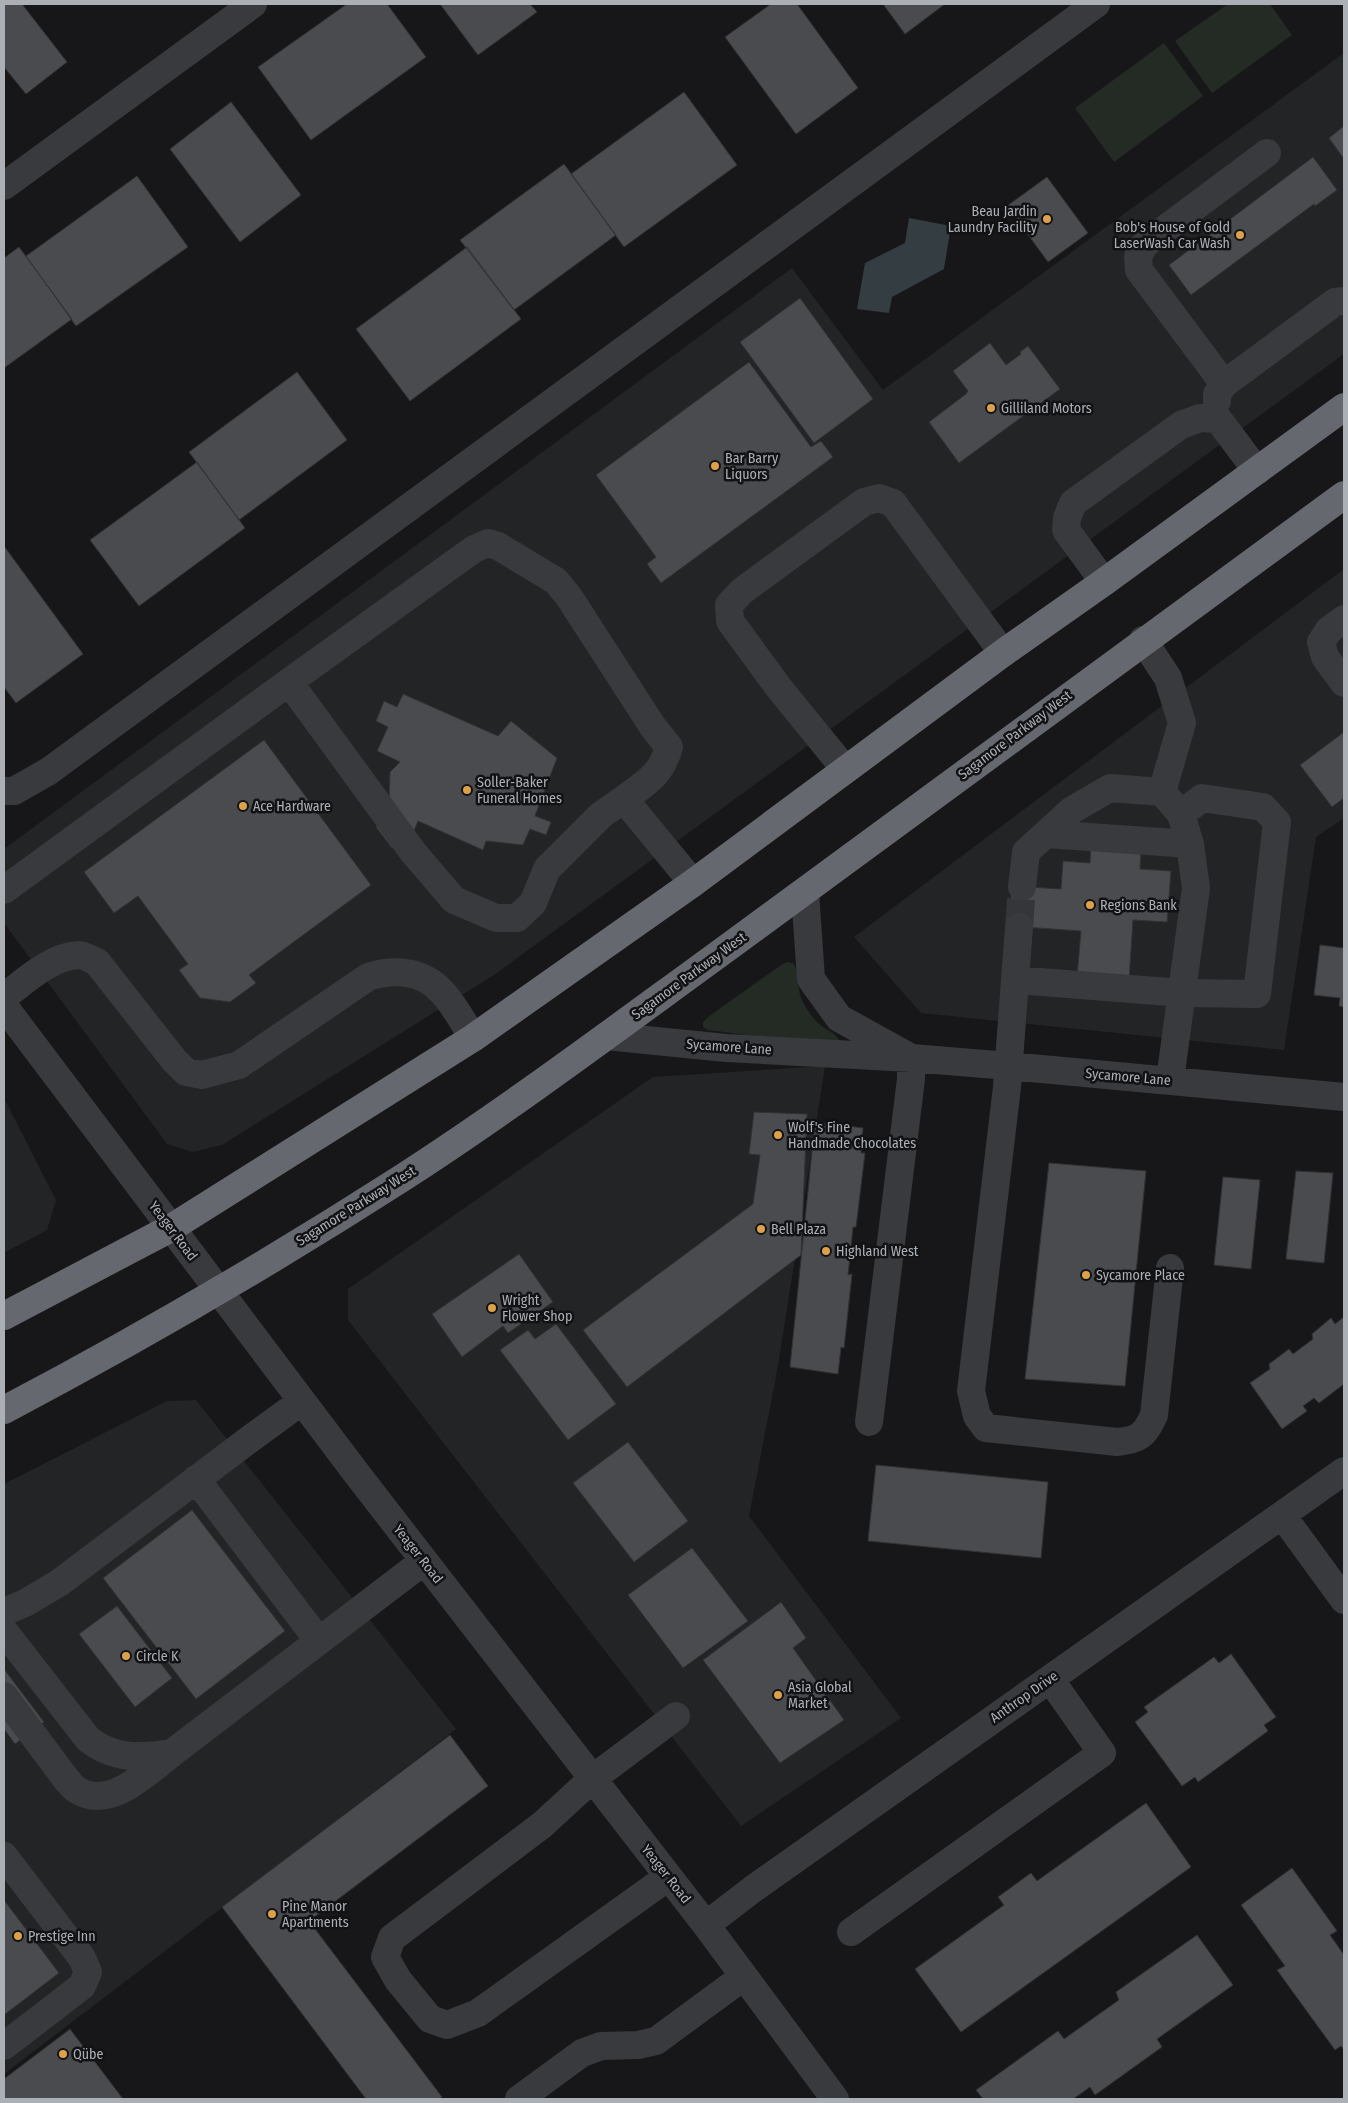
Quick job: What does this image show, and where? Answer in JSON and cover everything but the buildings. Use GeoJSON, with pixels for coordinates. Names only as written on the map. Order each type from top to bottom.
{"type":"FeatureCollection","features":[{"type":"Feature","properties":{"kind":"highway"},"geometry":{"type":"LineString","coordinates":[[4,1316],[171,1228],[474,1038],[693,883],[844,769],[1344,407]]}},
{"type":"Feature","properties":{"kind":"highway","name":"Sagamore Parkway West"},"geometry":{"type":"LineString","coordinates":[[4,1410],[219,1291],[401,1179],[606,1036],[805,892],[1144,640],[1344,495]]}},
{"type":"Feature","properties":{"kind":"street"},"geometry":{"type":"LineString","coordinates":[[4,186],[253,4]]}},
{"type":"Feature","properties":{"kind":"street"},"geometry":{"type":"LineString","coordinates":[[4,791],[14,791],[49,771],[1096,4]]}},
{"type":"Feature","properties":{"kind":"street"},"geometry":{"type":"LineString","coordinates":[[1224,384],[1138,270],[1138,256],[1145,244],[1267,153]]}},
{"type":"Feature","properties":{"kind":"street"},"geometry":{"type":"LineString","coordinates":[[1257,471],[1218,420],[1217,394],[1224,384],[1335,302],[1344,301]]}},
{"type":"Feature","properties":{"kind":"street"},"geometry":{"type":"LineString","coordinates":[[1104,582],[1066,530],[1067,518],[1072,503],[1181,425],[1200,418],[1218,420]]}},
{"type":"Feature","properties":{"kind":"street"},"geometry":{"type":"LineString","coordinates":[[844,769],[779,688],[730,621],[729,605],[742,591],[856,507],[864,502],[880,498],[893,503],[1003,653]]}},
{"type":"Feature","properties":{"kind":"street"},"geometry":{"type":"LineString","coordinates":[[4,890],[289,682],[474,549],[488,543],[498,546],[556,581],[569,597],[653,727],[669,747],[665,760],[656,776],[601,815],[547,869],[533,903],[517,918],[496,918],[454,900],[413,852],[289,682]]}},
{"type":"Feature","properties":{"kind":"street"},"geometry":{"type":"LineString","coordinates":[[1335,635],[1325,657],[1344,682]]}},
{"type":"Feature","properties":{"kind":"street"},"geometry":{"type":"LineString","coordinates":[[1144,640],[1168,678],[1182,723],[1162,792]]}},
{"type":"Feature","properties":{"kind":"street"},"geometry":{"type":"LineString","coordinates":[[1022,886],[1026,852],[1072,810],[1110,788],[1162,792],[1182,814],[1190,844],[1196,888],[1170,1080]]}},
{"type":"Feature","properties":{"kind":"street"},"geometry":{"type":"LineString","coordinates":[[1016,980],[1182,993],[1258,994],[1276,822],[1263,807],[1202,798],[1182,814]]}},
{"type":"Feature","properties":{"kind":"street"},"geometry":{"type":"LineString","coordinates":[[624,799],[693,883]]}},
{"type":"Feature","properties":{"kind":"street"},"geometry":{"type":"LineString","coordinates":[[1046,834],[1190,844]]}},
{"type":"Feature","properties":{"kind":"street","name":"Sycamore Lane"},"geometry":{"type":"LineString","coordinates":[[805,892],[812,979],[839,1018],[911,1058]]}},
{"type":"Feature","properties":{"kind":"street"},"geometry":{"type":"LineString","coordinates":[[1019,927],[1009,1066],[971,1392],[977,1416],[986,1428],[1117,1442],[1133,1441],[1148,1430],[1154,1415],[1170,1268]]}},
{"type":"Feature","properties":{"kind":"street"},"geometry":{"type":"LineString","coordinates":[[4,997],[46,966],[63,958],[80,955],[97,962],[174,1060],[186,1072],[202,1075],[239,1065],[368,977],[384,972],[418,975],[440,990],[474,1038]]}},
{"type":"Feature","properties":{"kind":"street","name":"Yeager Road"},"geometry":{"type":"LineString","coordinates":[[4,1006],[424,1561],[706,1926],[835,2099]]}},
{"type":"Feature","properties":{"kind":"street","name":"Sycamore Lane"},"geometry":{"type":"LineString","coordinates":[[606,1036],[726,1048],[911,1058],[1009,1066],[1344,1097]]}},
{"type":"Feature","properties":{"kind":"street"},"geometry":{"type":"LineString","coordinates":[[869,1422],[911,1079],[911,1058]]}},
{"type":"Feature","properties":{"kind":"street"},"geometry":{"type":"LineString","coordinates":[[4,1612],[25,1603],[59,1583],[302,1401]]}},
{"type":"Feature","properties":{"kind":"street","name":"Anthrop Drive"},"geometry":{"type":"LineString","coordinates":[[706,1926],[753,1889],[1344,1471]]}},
{"type":"Feature","properties":{"kind":"street"},"geometry":{"type":"LineString","coordinates":[[196,1479],[318,1640]]}},
{"type":"Feature","properties":{"kind":"street"},"geometry":{"type":"LineString","coordinates":[[1282,1515],[1344,1600]]}},
{"type":"Feature","properties":{"kind":"street"},"geometry":{"type":"LineString","coordinates":[[4,1696],[66,1779],[77,1790],[90,1795],[107,1795],[129,1786],[424,1561]]}},
{"type":"Feature","properties":{"kind":"street"},"geometry":{"type":"LineString","coordinates":[[4,1631],[88,1739],[100,1749],[115,1755],[145,1757],[172,1753]]}},
{"type":"Feature","properties":{"kind":"street"},"geometry":{"type":"LineString","coordinates":[[851,1932],[1102,1753],[1050,1679]]}},
{"type":"Feature","properties":{"kind":"street"},"geometry":{"type":"LineString","coordinates":[[668,1877],[478,2013],[447,2025],[430,2020],[398,1980],[385,1957],[392,1938],[542,1825],[592,1778],[676,1716]]}},
{"type":"Feature","properties":{"kind":"street"},"geometry":{"type":"LineString","coordinates":[[4,1856],[82,1958],[88,1972],[82,1986],[4,2046]]}},
{"type":"Feature","properties":{"kind":"street"},"geometry":{"type":"LineString","coordinates":[[519,2099],[582,2053],[601,2046],[638,2045],[656,2041],[743,1977]]}},
{"type":"Feature","properties":{"kind":"shaded area"},"geometry":{"type":"Polygon","coordinates":[[[1228,4],[1270,4],[1292,35],[1212,93],[1175,41],[1228,4]]]}},
{"type":"Feature","properties":{"kind":"shaded area"},"geometry":{"type":"Polygon","coordinates":[[[1164,43],[1203,96],[1114,162],[1075,108],[1164,43]]]}},
{"type":"Feature","properties":{"kind":"shaded area"},"geometry":{"type":"Polygon","coordinates":[[[1344,53],[1344,354],[494,975],[222,1145],[193,1152],[167,1144],[4,923],[4,849],[792,268],[883,390],[1344,53]]]}},
{"type":"Feature","properties":{"kind":"shaded area"},"geometry":{"type":"Polygon","coordinates":[[[909,218],[951,226],[944,269],[892,297],[889,313],[857,309],[865,263],[905,243],[909,218]]]}},
{"type":"Feature","properties":{"kind":"shaded area"},"geometry":{"type":"Polygon","coordinates":[[[1344,569],[1344,818],[1316,837],[1284,1050],[921,1013],[854,937],[1344,569]]]}},
{"type":"Feature","properties":{"kind":"shaded area"},"geometry":{"type":"Polygon","coordinates":[[[787,962],[793,963],[795,967],[801,998],[805,1006],[823,1027],[839,1039],[837,1044],[832,1046],[708,1030],[703,1027],[703,1022],[708,1017],[787,962]]]}},
{"type":"Feature","properties":{"kind":"shaded area"},"geometry":{"type":"Polygon","coordinates":[[[825,1066],[778,1366],[749,1516],[901,1718],[741,1826],[348,1320],[348,1289],[653,1077],[825,1066]]]}},
{"type":"Feature","properties":{"kind":"shaded area"},"geometry":{"type":"Polygon","coordinates":[[[4,1098],[56,1200],[47,1230],[4,1253],[4,1098]]]}},
{"type":"Feature","properties":{"kind":"shaded area"},"geometry":{"type":"Polygon","coordinates":[[[196,1400],[456,1729],[4,2074],[4,1484],[167,1401],[196,1400]]]}},
{"type":"Feature","properties":{"kind":"tunnel"},"geometry":{"type":"LineString","coordinates":[[1019,927],[1022,887]]}},
{"type":"Feature","properties":{"kind":"place","name":"Beau Jardin Laundry Facility"},"geometry":{"type":"Point","coordinates":[1047,219]}},
{"type":"Feature","properties":{"kind":"place","name":"Bob's House of Gold LaserWash Car Wash"},"geometry":{"type":"Point","coordinates":[1240,235]}},
{"type":"Feature","properties":{"kind":"place","name":"Gilliland Motors"},"geometry":{"type":"Point","coordinates":[991,408]}},
{"type":"Feature","properties":{"kind":"place","name":"Bar Barry Liquors"},"geometry":{"type":"Point","coordinates":[715,466]}},
{"type":"Feature","properties":{"kind":"place","name":"Soller-Baker Funeral Homes"},"geometry":{"type":"Point","coordinates":[467,790]}},
{"type":"Feature","properties":{"kind":"place","name":"Ace Hardware"},"geometry":{"type":"Point","coordinates":[243,806]}},
{"type":"Feature","properties":{"kind":"place","name":"Regions Bank"},"geometry":{"type":"Point","coordinates":[1090,905]}},
{"type":"Feature","properties":{"kind":"place","name":"Wolf's Fine Handmade Chocolates"},"geometry":{"type":"Point","coordinates":[778,1135]}},
{"type":"Feature","properties":{"kind":"place","name":"Bell Plaza"},"geometry":{"type":"Point","coordinates":[761,1229]}},
{"type":"Feature","properties":{"kind":"place","name":"Highland West"},"geometry":{"type":"Point","coordinates":[826,1251]}},
{"type":"Feature","properties":{"kind":"place","name":"Sycamore Place"},"geometry":{"type":"Point","coordinates":[1086,1275]}},
{"type":"Feature","properties":{"kind":"place","name":"Wright Flower Shop"},"geometry":{"type":"Point","coordinates":[492,1308]}},
{"type":"Feature","properties":{"kind":"place","name":"Circle K"},"geometry":{"type":"Point","coordinates":[126,1656]}},
{"type":"Feature","properties":{"kind":"place","name":"Asia Global Market"},"geometry":{"type":"Point","coordinates":[778,1695]}},
{"type":"Feature","properties":{"kind":"place","name":"Pine Manor Apartments"},"geometry":{"type":"Point","coordinates":[272,1914]}},
{"type":"Feature","properties":{"kind":"place","name":"Prestige Inn"},"geometry":{"type":"Point","coordinates":[18,1936]}},
{"type":"Feature","properties":{"kind":"place","name":"Qübe"},"geometry":{"type":"Point","coordinates":[63,2054]}}]}
